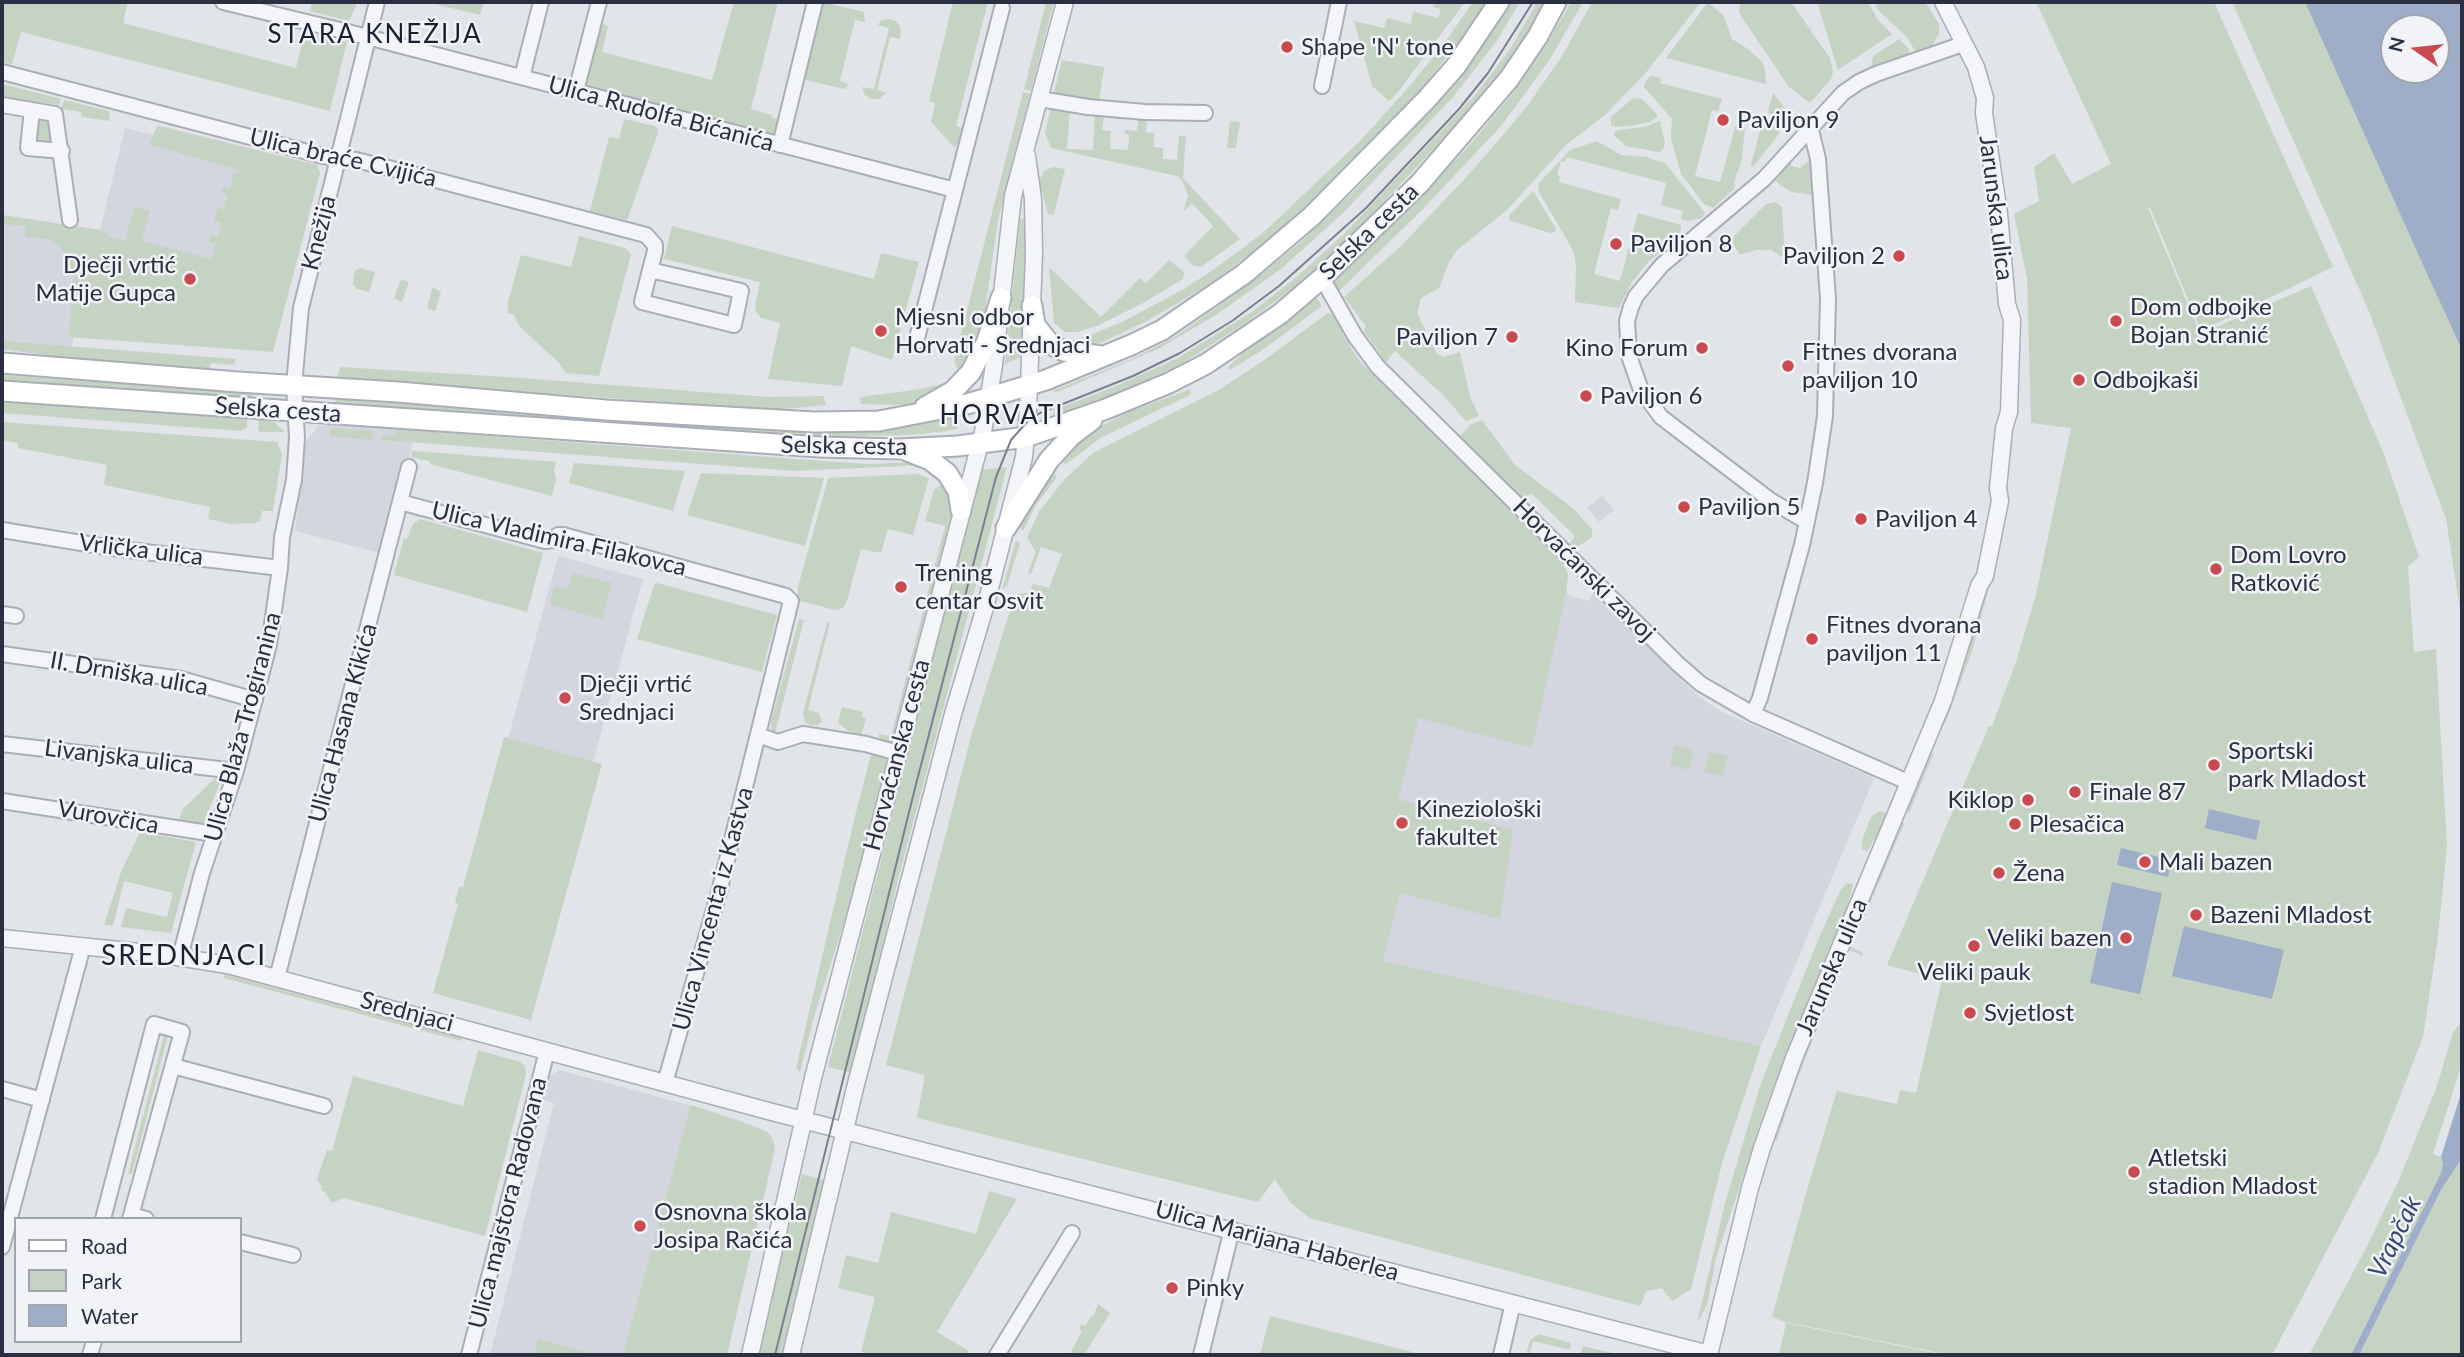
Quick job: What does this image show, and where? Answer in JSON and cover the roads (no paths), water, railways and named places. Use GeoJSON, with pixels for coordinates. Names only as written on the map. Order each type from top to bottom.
{"type":"FeatureCollection","features":[{"type":"Feature","properties":{"kind":"main road","name":"Selska cesta"},"geometry":{"type":"LineString","coordinates":[[2,363],[752,419],[851,422],[909,417],[990,399],[1109,355],[1162,330],[1270,254],[1378,151],[1456,66],[1499,2]]}},
{"type":"Feature","properties":{"kind":"main road","name":"Selska cesta"},"geometry":{"type":"LineString","coordinates":[[2,391],[747,443],[899,449],[979,444],[1026,437],[1169,383],[1206,364],[1280,314],[1322,278],[1420,183],[1492,100],[1538,36],[1556,2]]}},
{"type":"Feature","properties":{"kind":"main road"},"geometry":{"type":"LineString","coordinates":[[909,417],[953,391],[971,372],[987,341],[1001,298]]}},
{"type":"Feature","properties":{"kind":"main road"},"geometry":{"type":"LineString","coordinates":[[1031,306],[1035,325],[1050,344],[1074,353],[1109,355]]}},
{"type":"Feature","properties":{"kind":"main road"},"geometry":{"type":"LineString","coordinates":[[1006,527],[1049,460],[1071,436],[1106,409]]}},
{"type":"Feature","properties":{"kind":"main road"},"geometry":{"type":"LineString","coordinates":[[899,449],[930,460],[947,473],[958,491],[961,510]]}},
{"type":"Feature","properties":{"kind":"street","name":"Ulica Rudolfa Bićanića"},"geometry":{"type":"LineString","coordinates":[[223,2],[955,190]]}},
{"type":"Feature","properties":{"kind":"street","name":"Knežija"},"geometry":{"type":"LineString","coordinates":[[295,411],[301,308],[377,2]]}},
{"type":"Feature","properties":{"kind":"street"},"geometry":{"type":"LineString","coordinates":[[522,77],[541,2]]}},
{"type":"Feature","properties":{"kind":"street"},"geometry":{"type":"LineString","coordinates":[[576,91],[599,2]]}},
{"type":"Feature","properties":{"kind":"street"},"geometry":{"type":"LineString","coordinates":[[780,145],[815,2]]}},
{"type":"Feature","properties":{"kind":"street","name":"Horvaćanska cesta"},"geometry":{"type":"LineString","coordinates":[[750,1355],[813,1078],[990,399],[1012,205],[1065,2]]}},
{"type":"Feature","properties":{"kind":"street"},"geometry":{"type":"LineString","coordinates":[[1322,86],[1339,2]]}},
{"type":"Feature","properties":{"kind":"street","name":"Jarunska ulica"},"geometry":{"type":"LineString","coordinates":[[1709,1354],[1762,1148],[1799,1046],[1951,679],[1979,586],[1978,575],[1993,500],[1998,488],[2004,428],[2004,320],[2007,303],[2001,226],[1984,113],[1985,98],[1978,74],[1943,2]]}},
{"type":"Feature","properties":{"kind":"street"},"geometry":{"type":"LineString","coordinates":[[916,342],[1002,8]]}},
{"type":"Feature","properties":{"kind":"street"},"geometry":{"type":"LineString","coordinates":[[1807,522],[1770,500],[1661,416],[1641,390],[1629,356],[1627,321],[1636,296],[1662,265],[1742,199],[1811,130],[1843,93],[1859,82],[1895,66],[1963,44]]}},
{"type":"Feature","properties":{"kind":"street","name":"Ulica braće Cvijića"},"geometry":{"type":"LineString","coordinates":[[2,72],[323,156],[409,173],[646,235],[655,245],[642,302],[734,325],[741,291],[650,270]]}},
{"type":"Feature","properties":{"kind":"street"},"geometry":{"type":"LineString","coordinates":[[1040,99],[1145,112],[1205,113]]}},
{"type":"Feature","properties":{"kind":"street"},"geometry":{"type":"LineString","coordinates":[[2,106],[55,114],[70,220]]}},
{"type":"Feature","properties":{"kind":"street"},"geometry":{"type":"LineString","coordinates":[[32,110],[29,148],[62,150]]}},
{"type":"Feature","properties":{"kind":"street"},"geometry":{"type":"LineString","coordinates":[[1753,715],[1760,698],[1807,522],[1825,416],[1828,299],[1818,159],[1811,130]]}},
{"type":"Feature","properties":{"kind":"street","name":"Horvaćanska cesta"},"geometry":{"type":"LineString","coordinates":[[791,1355],[845,1129],[953,714],[1021,468],[1029,386],[1033,208],[1026,153]]}},
{"type":"Feature","properties":{"kind":"street","name":"Horvaćanski zavoj"},"geometry":{"type":"LineString","coordinates":[[1322,278],[1355,336],[1378,367],[1678,664],[1716,694],[1753,715],[1910,783]]}},
{"type":"Feature","properties":{"kind":"street","name":"Ulica Blaža Trogiranina"},"geometry":{"type":"LineString","coordinates":[[180,957],[236,771],[269,645],[281,568],[282,537],[294,480],[297,438],[295,411]]}},
{"type":"Feature","properties":{"kind":"street","name":"Ulica Hasana Kikića"},"geometry":{"type":"LineString","coordinates":[[277,978],[409,467]]}},
{"type":"Feature","properties":{"kind":"street","name":"Ulica Vladimira Filakovca"},"geometry":{"type":"LineString","coordinates":[[400,502],[544,541],[564,535],[692,569],[786,596],[792,601],[791,607]]}},
{"type":"Feature","properties":{"kind":"street","name":"Vrlička ulica"},"geometry":{"type":"LineString","coordinates":[[2,530],[113,548],[281,568]]}},
{"type":"Feature","properties":{"kind":"street","name":"Ulica Vincenta iz Kastva"},"geometry":{"type":"LineString","coordinates":[[666,1083],[719,892],[791,607]]}},
{"type":"Feature","properties":{"kind":"street","name":"II. Drniška ulica"},"geometry":{"type":"LineString","coordinates":[[2,654],[181,679],[254,700]]}},
{"type":"Feature","properties":{"kind":"street"},"geometry":{"type":"LineString","coordinates":[[758,735],[778,742],[803,734],[866,744],[898,753]]}},
{"type":"Feature","properties":{"kind":"street","name":"Livanjska ulica"},"geometry":{"type":"LineString","coordinates":[[2,744],[236,771]]}},
{"type":"Feature","properties":{"kind":"street","name":"Vurovčica"},"geometry":{"type":"LineString","coordinates":[[2,801],[215,834]]}},
{"type":"Feature","properties":{"kind":"street","name":"Srednjaci"},"geometry":{"type":"LineString","coordinates":[[2,938],[223,964],[805,1120]]}},
{"type":"Feature","properties":{"kind":"street"},"geometry":{"type":"LineString","coordinates":[[2,1247],[83,946]]}},
{"type":"Feature","properties":{"kind":"street"},"geometry":{"type":"LineString","coordinates":[[104,1217],[154,1024],[182,1031],[131,1217]]}},
{"type":"Feature","properties":{"kind":"street","name":"Ulica majstora Radovana"},"geometry":{"type":"LineString","coordinates":[[470,1355],[547,1051]]}},
{"type":"Feature","properties":{"kind":"street"},"geometry":{"type":"LineString","coordinates":[[173,1066],[324,1106]]}},
{"type":"Feature","properties":{"kind":"street"},"geometry":{"type":"LineString","coordinates":[[2,1089],[42,1100]]}},
{"type":"Feature","properties":{"kind":"street","name":"Ulica Marijana Haberlea"},"geometry":{"type":"LineString","coordinates":[[805,1120],[1709,1354]]}},
{"type":"Feature","properties":{"kind":"street"},"geometry":{"type":"LineString","coordinates":[[1201,1355],[1232,1229]]}},
{"type":"Feature","properties":{"kind":"street"},"geometry":{"type":"LineString","coordinates":[[997,1355],[1072,1233]]}},
{"type":"Feature","properties":{"kind":"street"},"geometry":{"type":"LineString","coordinates":[[242,1242],[293,1255]]}},
{"type":"Feature","properties":{"kind":"street"},"geometry":{"type":"LineString","coordinates":[[1501,1355],[1513,1303]]}},
{"type":"Feature","properties":{"kind":"water"},"geometry":{"type":"Polygon","coordinates":[[[2305,2],[2462,2],[2462,350],[2305,2]]]}},
{"type":"Feature","properties":{"kind":"water"},"geometry":{"type":"Polygon","coordinates":[[[2209,809],[2260,821],[2256,840],[2205,828],[2209,809]]]}},
{"type":"Feature","properties":{"kind":"water","name":"Mali bazen"},"geometry":{"type":"Polygon","coordinates":[[[2121,848],[2172,860],[2168,877],[2117,865],[2121,848]]]}},
{"type":"Feature","properties":{"kind":"water","name":"Veliki bazen"},"geometry":{"type":"Polygon","coordinates":[[[2112,882],[2162,893],[2140,994],[2090,983],[2112,882]]]}},
{"type":"Feature","properties":{"kind":"water"},"geometry":{"type":"Polygon","coordinates":[[[2184,926],[2284,950],[2272,999],[2172,976],[2184,926]]]}},
{"type":"Feature","properties":{"kind":"water"},"geometry":{"type":"Polygon","coordinates":[[[2462,1090],[2460,1161],[2441,1190],[2359,1355],[2351,1355],[2441,1173],[2441,1157],[2462,1090]]]}},
{"type":"Feature","properties":{"kind":"tram line"},"geometry":{"type":"LineString","coordinates":[[775,1355],[915,788],[996,477],[1011,440],[1027,422],[1040,413],[1133,376],[1180,353],[1232,321],[1279,286],[1366,208],[1459,109],[1488,73],[1533,2]]}},
{"type":"Feature","properties":{"kind":"place","name":"Shape 'N' tone"},"geometry":{"type":"Point","coordinates":[1287,47]}},
{"type":"Feature","properties":{"kind":"place","name":"Paviljon 9"},"geometry":{"type":"Point","coordinates":[1723,120]}},
{"type":"Feature","properties":{"kind":"place","name":"Paviljon 8"},"geometry":{"type":"Point","coordinates":[1616,244]}},
{"type":"Feature","properties":{"kind":"place","name":"Paviljon 2"},"geometry":{"type":"Point","coordinates":[1899,256]}},
{"type":"Feature","properties":{"kind":"place","name":"Dječji vrtić Matije Gupca"},"geometry":{"type":"Point","coordinates":[190,279]}},
{"type":"Feature","properties":{"kind":"place","name":"Dom odbojke Bojan Stranić"},"geometry":{"type":"Point","coordinates":[2116,321]}},
{"type":"Feature","properties":{"kind":"place","name":"Mjesni odbor Horvati - Srednjaci"},"geometry":{"type":"Point","coordinates":[881,331]}},
{"type":"Feature","properties":{"kind":"place","name":"Paviljon 7"},"geometry":{"type":"Point","coordinates":[1512,337]}},
{"type":"Feature","properties":{"kind":"place","name":"Kino Forum"},"geometry":{"type":"Point","coordinates":[1702,348]}},
{"type":"Feature","properties":{"kind":"place","name":"Fitnes dvorana paviljon 10"},"geometry":{"type":"Point","coordinates":[1788,366]}},
{"type":"Feature","properties":{"kind":"place","name":"Odbojkaši"},"geometry":{"type":"Point","coordinates":[2079,380]}},
{"type":"Feature","properties":{"kind":"place","name":"Paviljon 6"},"geometry":{"type":"Point","coordinates":[1586,396]}},
{"type":"Feature","properties":{"kind":"place","name":"Paviljon 5"},"geometry":{"type":"Point","coordinates":[1684,507]}},
{"type":"Feature","properties":{"kind":"place","name":"Paviljon 4"},"geometry":{"type":"Point","coordinates":[1861,519]}},
{"type":"Feature","properties":{"kind":"place","name":"Dom Lovro Ratković"},"geometry":{"type":"Point","coordinates":[2216,569]}},
{"type":"Feature","properties":{"kind":"place","name":"Trening centar Osvit"},"geometry":{"type":"Point","coordinates":[901,587]}},
{"type":"Feature","properties":{"kind":"place","name":"Fitnes dvorana paviljon 11"},"geometry":{"type":"Point","coordinates":[1812,639]}},
{"type":"Feature","properties":{"kind":"place","name":"Dječji vrtić Srednjaci"},"geometry":{"type":"Point","coordinates":[565,698]}},
{"type":"Feature","properties":{"kind":"place","name":"Sportski park Mladost"},"geometry":{"type":"Point","coordinates":[2214,765]}},
{"type":"Feature","properties":{"kind":"place","name":"Finale 87"},"geometry":{"type":"Point","coordinates":[2075,792]}},
{"type":"Feature","properties":{"kind":"place","name":"Kiklop"},"geometry":{"type":"Point","coordinates":[2028,800]}},
{"type":"Feature","properties":{"kind":"place","name":"Kineziološki fakultet"},"geometry":{"type":"Point","coordinates":[1402,823]}},
{"type":"Feature","properties":{"kind":"place","name":"Plesačica"},"geometry":{"type":"Point","coordinates":[2015,824]}},
{"type":"Feature","properties":{"kind":"place","name":"Mali bazen"},"geometry":{"type":"Point","coordinates":[2145,862]}},
{"type":"Feature","properties":{"kind":"place","name":"Žena"},"geometry":{"type":"Point","coordinates":[1999,873]}},
{"type":"Feature","properties":{"kind":"place","name":"Bazeni Mladost"},"geometry":{"type":"Point","coordinates":[2196,915]}},
{"type":"Feature","properties":{"kind":"place","name":"Veliki bazen"},"geometry":{"type":"Point","coordinates":[2126,938]}},
{"type":"Feature","properties":{"kind":"place","name":"Veliki pauk"},"geometry":{"type":"Point","coordinates":[1974,946]}},
{"type":"Feature","properties":{"kind":"place","name":"Svjetlost"},"geometry":{"type":"Point","coordinates":[1970,1013]}},
{"type":"Feature","properties":{"kind":"place","name":"Atletski stadion Mladost"},"geometry":{"type":"Point","coordinates":[2134,1172]}},
{"type":"Feature","properties":{"kind":"place","name":"Osnovna škola Josipa Račića"},"geometry":{"type":"Point","coordinates":[640,1226]}},
{"type":"Feature","properties":{"kind":"place","name":"Pinky"},"geometry":{"type":"Point","coordinates":[1172,1288]}},
{"type":"Feature","properties":{"kind":"district","name":"STARA KNEŽIJA"},"geometry":{"type":"Point","coordinates":[375,35]}},
{"type":"Feature","properties":{"kind":"district","name":"HORVATI"},"geometry":{"type":"Point","coordinates":[1002,416]}},
{"type":"Feature","properties":{"kind":"district","name":"SREDNJACI"},"geometry":{"type":"Point","coordinates":[184,956]}},
{"type":"Feature","properties":{"kind":"water label","name":"Vrapčak"},"geometry":{"type":"Point","coordinates":[2395,1237]}}]}
